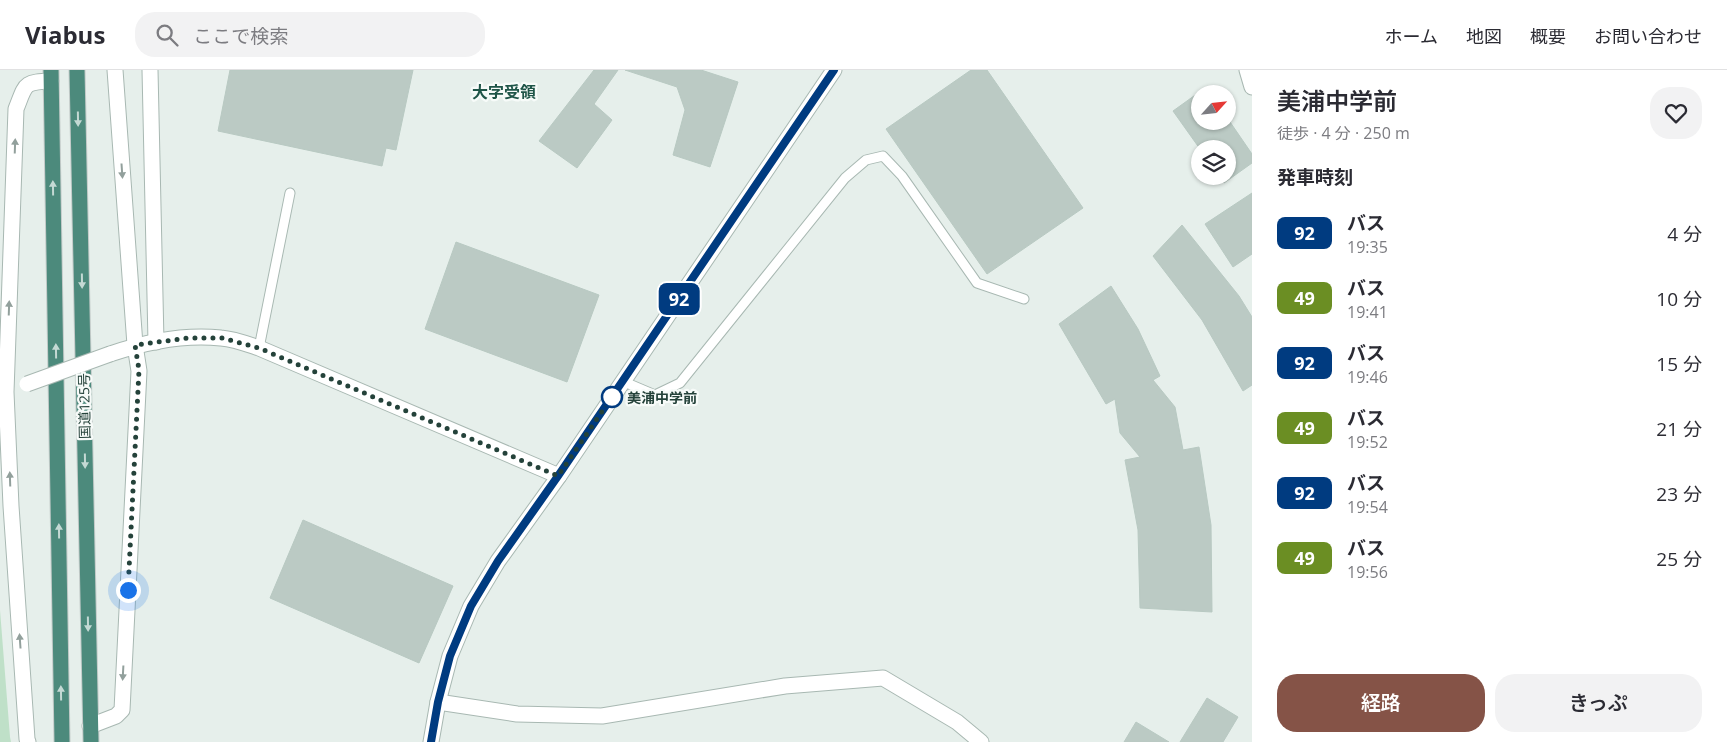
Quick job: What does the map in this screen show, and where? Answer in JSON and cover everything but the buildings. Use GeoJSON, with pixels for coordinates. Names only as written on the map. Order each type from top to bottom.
{"type":"FeatureCollection","features":[{"type":"Feature","properties":{"kind":"highway","name":"国道125号"},"geometry":{"type":"LineString","coordinates":[[77,70],[91,742]]}},
{"type":"Feature","properties":{"kind":"highway","name":"国道125号"},"geometry":{"type":"LineString","coordinates":[[51,75],[62,742]]}},
{"type":"Feature","properties":{"kind":"street"},"geometry":{"type":"LineString","coordinates":[[90,726],[116,716],[122,710],[139,370],[135,345],[115,70]]}},
{"type":"Feature","properties":{"kind":"street"},"geometry":{"type":"LineString","coordinates":[[150,70],[156,342]]}},
{"type":"Feature","properties":{"kind":"street"},"geometry":{"type":"LineString","coordinates":[[431,742],[438,702],[450,656],[471,606],[498,561],[558,476],[834,70]]}},
{"type":"Feature","properties":{"kind":"street"},"geometry":{"type":"LineString","coordinates":[[1246,70],[1252,87]]}},
{"type":"Feature","properties":{"kind":"street"},"geometry":{"type":"LineString","coordinates":[[28,742],[3,393],[16,109],[25,86],[51,75]]}},
{"type":"Feature","properties":{"kind":"street"},"geometry":{"type":"LineString","coordinates":[[3,393],[135,345],[188,338],[222,338],[259,348],[558,476]]}},
{"type":"Feature","properties":{"kind":"street"},"geometry":{"type":"LineString","coordinates":[[438,702],[517,714],[602,716],[785,686],[883,678],[957,722],[982,742]]}},
{"type":"Feature","properties":{"kind":"lane"},"geometry":{"type":"LineString","coordinates":[[622,381],[655,396],[680,383],[846,178],[866,160],[883,156],[902,176],[977,283],[1024,299]]}},
{"type":"Feature","properties":{"kind":"lane"},"geometry":{"type":"LineString","coordinates":[[259,348],[290,193]]}},
{"type":"Feature","properties":{"kind":"green space"},"geometry":{"type":"Polygon","coordinates":[[[0,610],[10,737],[11,742],[0,742],[0,610]]]}},
{"type":"Feature","properties":{"kind":"bus line","name":"92"},"geometry":{"type":"LineString","coordinates":[[431,742],[438,702],[450,656],[471,606],[498,561],[558,476],[834,70]]}},
{"type":"Feature","properties":{"kind":"place","name":"美浦中学前"},"geometry":{"type":"Point","coordinates":[612,397]}},
{"type":"Feature","properties":{"kind":"district","name":"大字受領"},"geometry":{"type":"Point","coordinates":[504,92]}},
{"type":"Feature","properties":{"kind":"route"},"geometry":{"type":"LineString","coordinates":[[128,590],[139,370],[135,345],[188,338],[222,338],[259,348],[558,476],[614,394],[612,397]]}}]}
